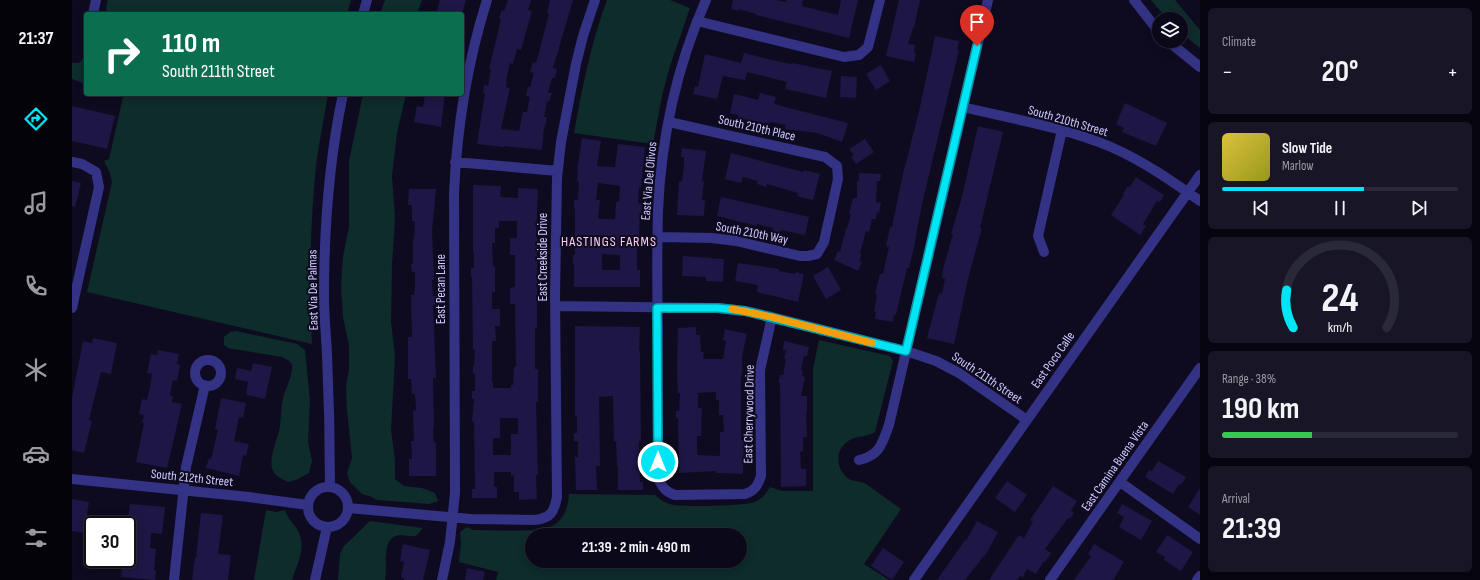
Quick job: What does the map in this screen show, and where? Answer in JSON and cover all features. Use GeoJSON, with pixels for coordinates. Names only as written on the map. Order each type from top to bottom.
{"type":"FeatureCollection","features":[{"type":"Feature","properties":{"kind":"street"},"geometry":{"type":"LineString","coordinates":[[93,12],[96,0]]}},
{"type":"Feature","properties":{"kind":"street"},"geometry":{"type":"LineString","coordinates":[[364,12],[367,0]]}},
{"type":"Feature","properties":{"kind":"street","name":"East Pecan Lane"},"geometry":{"type":"LineString","coordinates":[[464,95],[479,25],[487,0]]}},
{"type":"Feature","properties":{"kind":"street","name":"East Creekside Drive"},"geometry":{"type":"LineString","coordinates":[[453,518],[535,520],[543,519],[549,516],[555,508],[557,497],[555,231],[558,171],[561,142],[576,64],[583,36],[595,0]]}},
{"type":"Feature","properties":{"kind":"street","name":"East Via Del Olivos"},"geometry":{"type":"LineString","coordinates":[[706,0],[697,21],[678,80],[662,164],[658,210],[657,308],[659,480],[664,489],[675,495],[730,494],[750,492],[757,487]]}},
{"type":"Feature","properties":{"kind":"street"},"geometry":{"type":"LineString","coordinates":[[697,21],[844,57],[859,55],[868,47],[880,0]]}},
{"type":"Feature","properties":{"kind":"street"},"geometry":{"type":"LineString","coordinates":[[859,460],[870,458],[878,451],[884,440],[889,425],[988,0]]}},
{"type":"Feature","properties":{"kind":"street"},"geometry":{"type":"LineString","coordinates":[[1134,0],[1152,23]]}},
{"type":"Feature","properties":{"kind":"street"},"geometry":{"type":"LineString","coordinates":[[1177,48],[1200,67]]}},
{"type":"Feature","properties":{"kind":"street","name":"East Via De Palmas"},"geometry":{"type":"LineString","coordinates":[[330,487],[330,439],[324,298],[324,252],[330,178],[336,130],[343,96]]}},
{"type":"Feature","properties":{"kind":"street","name":"East Pecan Lane"},"geometry":{"type":"LineString","coordinates":[[442,580],[450,542],[455,493],[454,200],[455,162],[464,96]]}},
{"type":"Feature","properties":{"kind":"street","name":"South 210th Street"},"geometry":{"type":"LineString","coordinates":[[963,107],[1062,130],[1092,140],[1126,154],[1160,173],[1200,201]]}},
{"type":"Feature","properties":{"kind":"street","name":"South 210th Place"},"geometry":{"type":"LineString","coordinates":[[669,122],[825,157],[837,166],[838,179],[824,242],[817,254]]}},
{"type":"Feature","properties":{"kind":"street"},"geometry":{"type":"LineString","coordinates":[[1044,252],[1038,236],[1062,130]]}},
{"type":"Feature","properties":{"kind":"street"},"geometry":{"type":"LineString","coordinates":[[72,162],[82,164],[96,172],[99,187],[72,308]]}},
{"type":"Feature","properties":{"kind":"street"},"geometry":{"type":"LineString","coordinates":[[455,162],[558,171]]}},
{"type":"Feature","properties":{"kind":"street","name":"East Poco Calle"},"geometry":{"type":"LineString","coordinates":[[914,580],[1200,175]]}},
{"type":"Feature","properties":{"kind":"street","name":"South 210th Way"},"geometry":{"type":"LineString","coordinates":[[658,237],[712,238],[736,241],[800,256],[817,254]]}},
{"type":"Feature","properties":{"kind":"street","name":"South 211th Street"},"geometry":{"type":"LineString","coordinates":[[555,306],[718,308],[745,311],[772,317],[906,351],[936,361],[959,373],[1027,420]]}},
{"type":"Feature","properties":{"kind":"street","name":"East Cherrywood Drive"},"geometry":{"type":"LineString","coordinates":[[757,487],[761,476],[760,370],[772,317]]}},
{"type":"Feature","properties":{"kind":"street","name":"East Camina Buena Vista"},"geometry":{"type":"LineString","coordinates":[[1050,580],[1200,368]]}},
{"type":"Feature","properties":{"kind":"street"},"geometry":{"type":"LineString","coordinates":[[174,580],[186,467],[205,385]]}},
{"type":"Feature","properties":{"kind":"street","name":"South 212th Street"},"geometry":{"type":"LineString","coordinates":[[72,479],[308,505]]}},
{"type":"Feature","properties":{"kind":"street"},"geometry":{"type":"LineString","coordinates":[[1120,482],[1200,539]]}},
{"type":"Feature","properties":{"kind":"street"},"geometry":{"type":"LineString","coordinates":[[325,487],[330,487],[342,492],[346,497],[348,508],[343,520],[333,527],[327,527],[321,526],[315,522],[311,517],[308,505],[316,492],[325,487]]}},
{"type":"Feature","properties":{"kind":"street"},"geometry":{"type":"LineString","coordinates":[[348,508],[453,518]]}},
{"type":"Feature","properties":{"kind":"street"},"geometry":{"type":"LineString","coordinates":[[315,580],[327,527]]}},
{"type":"Feature","properties":{"kind":"street"},"geometry":{"type":"LineString","coordinates":[[1197,580],[1200,576]]}},
{"type":"Feature","properties":{"kind":"green space"},"geometry":{"type":"Polygon","coordinates":[[[108,0],[351,0],[348,12],[107,12],[108,0]]]}},
{"type":"Feature","properties":{"kind":"green space"},"geometry":{"type":"Polygon","coordinates":[[[385,0],[422,0],[418,12],[381,12],[385,0]]]}},
{"type":"Feature","properties":{"kind":"green space"},"geometry":{"type":"Polygon","coordinates":[[[607,0],[670,0],[690,8],[670,66],[662,96],[653,144],[574,133],[580,99],[596,33],[607,0]]]}},
{"type":"Feature","properties":{"kind":"green space"},"geometry":{"type":"Polygon","coordinates":[[[1151,0],[1175,0],[1185,12],[1161,12],[1151,0]]]}},
{"type":"Feature","properties":{"kind":"green space"},"geometry":{"type":"Polygon","coordinates":[[[1188,16],[1200,30],[1200,48],[1188,39],[1188,16]]]}},
{"type":"Feature","properties":{"kind":"green space"},"geometry":{"type":"Polygon","coordinates":[[[84,57],[84,83],[72,79],[72,63],[79,63],[84,57]]]}},
{"type":"Feature","properties":{"kind":"green space"},"geometry":{"type":"Polygon","coordinates":[[[119,96],[328,96],[316,166],[312,210],[310,277],[312,344],[87,292],[112,182],[110,173],[104,161],[109,159],[123,97],[119,96]]]}},
{"type":"Feature","properties":{"kind":"green space"},"geometry":{"type":"Polygon","coordinates":[[[363,96],[406,96],[397,133],[392,176],[395,218],[391,322],[395,356],[391,430],[395,460],[395,479],[404,486],[422,488],[435,493],[438,501],[429,504],[377,500],[362,494],[350,482],[347,473],[352,458],[346,387],[349,369],[349,346],[343,317],[341,286],[343,257],[349,227],[349,161],[363,96]]]}},
{"type":"Feature","properties":{"kind":"green space"},"geometry":{"type":"Polygon","coordinates":[[[236,331],[297,344],[305,350],[310,401],[308,442],[312,461],[309,473],[296,480],[288,482],[278,477],[273,471],[271,463],[280,426],[283,398],[291,376],[292,365],[289,361],[282,357],[228,348],[224,345],[224,337],[230,332],[236,331]]]}},
{"type":"Feature","properties":{"kind":"green space"},"geometry":{"type":"Polygon","coordinates":[[[819,340],[890,356],[893,361],[875,432],[857,437],[847,442],[840,451],[838,457],[838,462],[842,473],[846,477],[866,484],[901,509],[864,564],[889,580],[496,580],[498,572],[459,562],[461,544],[460,532],[467,527],[473,530],[525,530],[525,568],[747,568],[747,528],[547,528],[562,518],[568,504],[569,494],[655,495],[664,502],[671,504],[680,506],[702,506],[755,502],[764,496],[770,487],[782,491],[813,491],[813,369],[819,340]]]}},
{"type":"Feature","properties":{"kind":"green space"},"geometry":{"type":"Polygon","coordinates":[[[266,510],[276,512],[285,510],[300,535],[301,548],[299,560],[292,580],[254,580],[266,510]]]}},
{"type":"Feature","properties":{"kind":"green space"},"geometry":{"type":"Polygon","coordinates":[[[370,521],[423,528],[416,536],[400,535],[394,537],[390,541],[386,553],[385,580],[338,580],[340,554],[344,546],[370,521]]]}},
{"type":"Feature","properties":{"kind":"building"},"geometry":{"type":"Polygon","coordinates":[[[440,0],[466,0],[463,12],[437,12],[440,0]]]}},
{"type":"Feature","properties":{"kind":"building"},"geometry":{"type":"Polygon","coordinates":[[[508,0],[531,0],[528,10],[532,11],[521,50],[517,49],[513,64],[510,63],[506,81],[506,87],[510,88],[501,129],[519,131],[523,112],[527,112],[530,97],[526,96],[534,73],[530,72],[533,62],[536,63],[538,56],[549,14],[547,13],[550,0],[573,0],[553,68],[557,69],[555,78],[552,78],[548,93],[552,93],[549,102],[547,101],[544,117],[547,117],[544,127],[542,150],[477,144],[485,93],[483,93],[484,85],[488,86],[491,69],[489,69],[501,19],[499,19],[508,0]]]}},
{"type":"Feature","properties":{"kind":"building"},"geometry":{"type":"Polygon","coordinates":[[[733,0],[776,0],[786,2],[786,0],[803,0],[802,6],[838,15],[841,0],[858,0],[849,38],[756,15],[739,9],[739,11],[731,9],[733,0]]]}},
{"type":"Feature","properties":{"kind":"building"},"geometry":{"type":"Polygon","coordinates":[[[899,0],[920,0],[914,28],[908,44],[915,45],[914,53],[916,53],[914,62],[886,56],[899,0]]]}},
{"type":"Feature","properties":{"kind":"building"},"geometry":{"type":"Polygon","coordinates":[[[935,36],[959,41],[957,50],[959,50],[922,204],[913,252],[909,268],[907,268],[896,315],[894,315],[893,322],[875,319],[876,312],[874,311],[877,295],[875,294],[880,274],[883,274],[889,247],[886,246],[890,227],[892,227],[935,36]]]}},
{"type":"Feature","properties":{"kind":"building"},"geometry":{"type":"Polygon","coordinates":[[[744,53],[791,64],[832,71],[826,98],[785,89],[787,82],[747,72],[745,80],[723,76],[717,99],[693,94],[695,86],[698,87],[705,54],[741,63],[744,53]]]}},
{"type":"Feature","properties":{"kind":"building"},"geometry":{"type":"Polygon","coordinates":[[[881,65],[890,81],[876,90],[866,74],[881,65]]]}},
{"type":"Feature","properties":{"kind":"building"},"geometry":{"type":"Polygon","coordinates":[[[841,76],[857,77],[856,98],[840,97],[841,76]]]}},
{"type":"Feature","properties":{"kind":"building"},"geometry":{"type":"Polygon","coordinates":[[[760,93],[776,97],[774,104],[848,123],[842,142],[817,133],[785,129],[786,125],[770,122],[769,124],[738,118],[738,115],[730,113],[734,94],[758,100],[760,93]]]}},
{"type":"Feature","properties":{"kind":"building"},"geometry":{"type":"Polygon","coordinates":[[[425,96],[445,96],[441,127],[414,122],[417,106],[423,107],[425,96]]]}},
{"type":"Feature","properties":{"kind":"building"},"geometry":{"type":"Polygon","coordinates":[[[1125,103],[1167,123],[1156,146],[1122,132],[1124,128],[1116,124],[1125,103]]]}},
{"type":"Feature","properties":{"kind":"building"},"geometry":{"type":"Polygon","coordinates":[[[72,106],[115,116],[107,149],[72,141],[72,106]]]}},
{"type":"Feature","properties":{"kind":"building"},"geometry":{"type":"Polygon","coordinates":[[[978,126],[1003,132],[954,344],[927,338],[939,293],[942,294],[945,279],[942,278],[943,269],[953,234],[951,234],[962,197],[978,126]]]}},
{"type":"Feature","properties":{"kind":"building"},"geometry":{"type":"Polygon","coordinates":[[[582,138],[601,141],[597,166],[615,167],[618,144],[645,147],[638,203],[642,204],[639,237],[637,237],[637,270],[640,270],[640,287],[574,287],[574,200],[578,200],[578,165],[582,138]],[[598,183],[596,200],[600,200],[598,219],[615,219],[616,202],[619,202],[620,186],[598,183]],[[602,254],[602,270],[620,270],[620,255],[602,254]]]}},
{"type":"Feature","properties":{"kind":"building"},"geometry":{"type":"Polygon","coordinates":[[[865,139],[874,152],[856,164],[851,157],[854,155],[849,149],[865,139]]]}},
{"type":"Feature","properties":{"kind":"building"},"geometry":{"type":"Polygon","coordinates":[[[682,148],[706,151],[702,181],[704,181],[702,200],[705,200],[704,216],[677,215],[679,181],[682,182],[684,165],[684,157],[681,157],[682,148]]]}},
{"type":"Feature","properties":{"kind":"building"},"geometry":{"type":"Polygon","coordinates":[[[731,153],[803,172],[804,170],[820,174],[813,200],[797,196],[798,193],[767,184],[766,187],[757,184],[758,181],[743,177],[741,183],[725,179],[731,153]]]}},
{"type":"Feature","properties":{"kind":"building"},"geometry":{"type":"Polygon","coordinates":[[[859,173],[881,174],[880,181],[877,181],[876,202],[881,203],[876,219],[872,219],[869,232],[866,231],[860,253],[862,254],[859,261],[862,262],[858,271],[834,260],[838,251],[840,252],[851,214],[849,214],[853,198],[857,198],[857,181],[859,181],[859,173]]]}},
{"type":"Feature","properties":{"kind":"building"},"geometry":{"type":"Polygon","coordinates":[[[1136,177],[1164,195],[1160,202],[1157,201],[1143,224],[1146,226],[1140,235],[1111,215],[1128,186],[1130,187],[1136,177]]]}},
{"type":"Feature","properties":{"kind":"building"},"geometry":{"type":"Polygon","coordinates":[[[72,181],[81,183],[75,207],[72,206],[72,181]]]}},
{"type":"Feature","properties":{"kind":"building"},"geometry":{"type":"Polygon","coordinates":[[[473,185],[501,186],[500,197],[518,198],[518,188],[538,189],[536,238],[537,328],[535,329],[535,369],[538,369],[538,402],[536,402],[538,475],[536,475],[537,499],[519,500],[519,492],[514,492],[514,475],[511,476],[511,472],[494,472],[494,487],[497,487],[497,498],[472,498],[472,489],[475,489],[474,422],[472,422],[474,399],[472,399],[472,391],[475,391],[475,374],[473,374],[473,366],[475,350],[473,350],[471,277],[471,268],[474,268],[473,185]],[[499,221],[499,228],[495,228],[495,243],[492,243],[493,266],[495,266],[495,292],[492,292],[492,309],[500,309],[500,326],[495,326],[496,341],[492,341],[492,382],[493,388],[511,388],[511,385],[513,385],[514,367],[516,367],[515,304],[510,304],[510,288],[515,287],[515,255],[510,255],[510,238],[517,238],[517,221],[499,221]],[[500,418],[500,438],[493,438],[493,455],[511,455],[511,434],[518,434],[518,418],[500,418]]]}},
{"type":"Feature","properties":{"kind":"building"},"geometry":{"type":"Polygon","coordinates":[[[409,189],[436,189],[432,231],[434,280],[432,280],[433,296],[436,296],[436,304],[433,305],[436,378],[433,378],[433,427],[434,443],[436,443],[436,476],[409,476],[409,459],[412,459],[411,441],[414,441],[413,411],[416,410],[415,394],[412,394],[411,379],[408,379],[408,337],[412,337],[411,295],[414,295],[415,288],[415,272],[412,272],[411,264],[413,264],[415,221],[412,221],[412,205],[408,205],[409,189]]]}},
{"type":"Feature","properties":{"kind":"building"},"geometry":{"type":"Polygon","coordinates":[[[721,197],[809,217],[805,235],[781,230],[780,233],[772,231],[773,228],[757,224],[757,226],[717,216],[721,197]]]}},
{"type":"Feature","properties":{"kind":"building"},"geometry":{"type":"Polygon","coordinates":[[[683,256],[724,259],[723,282],[706,281],[706,277],[682,276],[683,256]]]}},
{"type":"Feature","properties":{"kind":"building"},"geometry":{"type":"Polygon","coordinates":[[[738,263],[779,269],[779,271],[795,274],[796,272],[804,274],[798,302],[757,292],[758,285],[735,281],[738,263]]]}},
{"type":"Feature","properties":{"kind":"building"},"geometry":{"type":"Polygon","coordinates":[[[828,267],[841,290],[826,299],[813,276],[828,267]]]}},
{"type":"Feature","properties":{"kind":"building"},"geometry":{"type":"Polygon","coordinates":[[[575,326],[640,327],[639,351],[641,441],[639,441],[640,482],[643,482],[643,490],[618,490],[616,441],[614,442],[613,396],[599,397],[600,466],[596,466],[597,490],[576,490],[575,457],[578,457],[578,441],[574,441],[574,433],[577,433],[577,417],[575,416],[575,326]]]}},
{"type":"Feature","properties":{"kind":"building"},"geometry":{"type":"Polygon","coordinates":[[[696,327],[696,335],[700,335],[701,352],[704,352],[703,359],[723,359],[726,341],[723,340],[725,329],[747,334],[742,356],[741,375],[741,440],[744,440],[743,474],[716,473],[716,471],[679,473],[678,418],[676,418],[676,411],[679,411],[680,393],[678,393],[677,368],[678,328],[696,327]],[[716,392],[698,393],[698,408],[702,408],[701,436],[697,436],[697,455],[720,456],[720,432],[724,432],[723,415],[719,415],[719,400],[716,400],[716,392]]]}},
{"type":"Feature","properties":{"kind":"building"},"geometry":{"type":"Polygon","coordinates":[[[93,338],[117,343],[111,374],[101,372],[89,420],[92,421],[84,453],[72,450],[72,398],[83,341],[92,343],[93,338]]]}},
{"type":"Feature","properties":{"kind":"building"},"geometry":{"type":"Polygon","coordinates":[[[784,341],[809,347],[807,356],[804,356],[801,370],[803,371],[802,376],[805,377],[801,396],[807,396],[807,437],[803,437],[803,451],[800,452],[801,469],[806,469],[806,486],[781,487],[780,383],[778,383],[780,375],[783,375],[786,359],[784,359],[786,350],[783,350],[784,341]]]}},
{"type":"Feature","properties":{"kind":"building"},"geometry":{"type":"Polygon","coordinates":[[[158,350],[179,354],[177,364],[180,365],[177,381],[173,380],[170,395],[173,396],[172,402],[182,404],[167,468],[136,462],[144,423],[142,423],[144,415],[139,414],[142,399],[147,400],[152,374],[147,373],[151,354],[157,355],[158,350]]]}},
{"type":"Feature","properties":{"kind":"building"},"geometry":{"type":"Polygon","coordinates":[[[253,363],[272,367],[265,399],[246,395],[248,382],[235,379],[237,368],[251,371],[253,363]]]}},
{"type":"Feature","properties":{"kind":"building"},"geometry":{"type":"Polygon","coordinates":[[[221,398],[246,403],[243,418],[239,417],[234,441],[249,444],[246,456],[243,455],[239,476],[206,468],[209,458],[211,459],[218,430],[215,429],[221,398]]]}},
{"type":"Feature","properties":{"kind":"building"},"geometry":{"type":"Polygon","coordinates":[[[1158,461],[1186,477],[1181,485],[1179,484],[1173,494],[1145,477],[1149,470],[1152,471],[1158,461]]]}},
{"type":"Feature","properties":{"kind":"building"},"geometry":{"type":"Polygon","coordinates":[[[1007,481],[1027,495],[1015,512],[995,498],[1007,481]]]}},
{"type":"Feature","properties":{"kind":"building"},"geometry":{"type":"Polygon","coordinates":[[[1053,486],[1077,501],[1071,511],[1074,513],[1070,519],[1068,518],[1045,549],[1051,553],[1045,562],[1044,561],[1036,574],[1027,569],[1023,577],[1020,576],[1017,580],[989,580],[1019,535],[1024,538],[1033,522],[1030,520],[1053,486]]]}},
{"type":"Feature","properties":{"kind":"building"},"geometry":{"type":"Polygon","coordinates":[[[1200,488],[1200,515],[1188,507],[1200,488]]]}},
{"type":"Feature","properties":{"kind":"building"},"geometry":{"type":"Polygon","coordinates":[[[72,499],[89,502],[87,516],[84,516],[84,533],[72,531],[72,499]]]}},
{"type":"Feature","properties":{"kind":"building"},"geometry":{"type":"Polygon","coordinates":[[[130,504],[165,507],[162,534],[151,533],[150,548],[156,549],[154,570],[156,570],[155,580],[121,577],[122,568],[136,568],[136,516],[129,516],[130,504]]]}},
{"type":"Feature","properties":{"kind":"building"},"geometry":{"type":"Polygon","coordinates":[[[1122,504],[1152,521],[1141,540],[1119,527],[1124,517],[1117,513],[1122,504]]]}},
{"type":"Feature","properties":{"kind":"building"},"geometry":{"type":"Polygon","coordinates":[[[201,513],[223,515],[218,554],[231,555],[228,580],[192,580],[201,513]]]}},
{"type":"Feature","properties":{"kind":"building"},"geometry":{"type":"Polygon","coordinates":[[[977,521],[998,532],[988,551],[965,580],[937,580],[965,540],[966,541],[977,521]]]}},
{"type":"Feature","properties":{"kind":"building"},"geometry":{"type":"Polygon","coordinates":[[[1167,535],[1193,552],[1181,571],[1164,560],[1165,557],[1156,552],[1167,535]]]}},
{"type":"Feature","properties":{"kind":"building"},"geometry":{"type":"Polygon","coordinates":[[[403,544],[430,550],[423,580],[404,580],[404,578],[401,577],[404,562],[400,561],[403,544]]]}},
{"type":"Feature","properties":{"kind":"building"},"geometry":{"type":"Polygon","coordinates":[[[1094,544],[1124,562],[1113,580],[1074,580],[1091,556],[1088,554],[1094,544]]]}},
{"type":"Feature","properties":{"kind":"building"},"geometry":{"type":"Polygon","coordinates":[[[883,548],[904,562],[892,580],[871,566],[883,548]]]}},
{"type":"Feature","properties":{"kind":"building"},"geometry":{"type":"Polygon","coordinates":[[[467,568],[485,572],[483,580],[465,580],[467,568]]]}},
{"type":"Feature","properties":{"kind":"slow traffic"},"geometry":{"type":"LineString","coordinates":[[732,309],[772,317],[872,343]]}},
{"type":"Feature","properties":{"kind":"district","name":"HASTINGS FARMS"},"geometry":{"type":"Point","coordinates":[609,241]}},
{"type":"Feature","properties":{"kind":"route"},"geometry":{"type":"LineString","coordinates":[[658,462],[657,308],[718,308],[745,311],[906,351],[977,46]]}}]}
